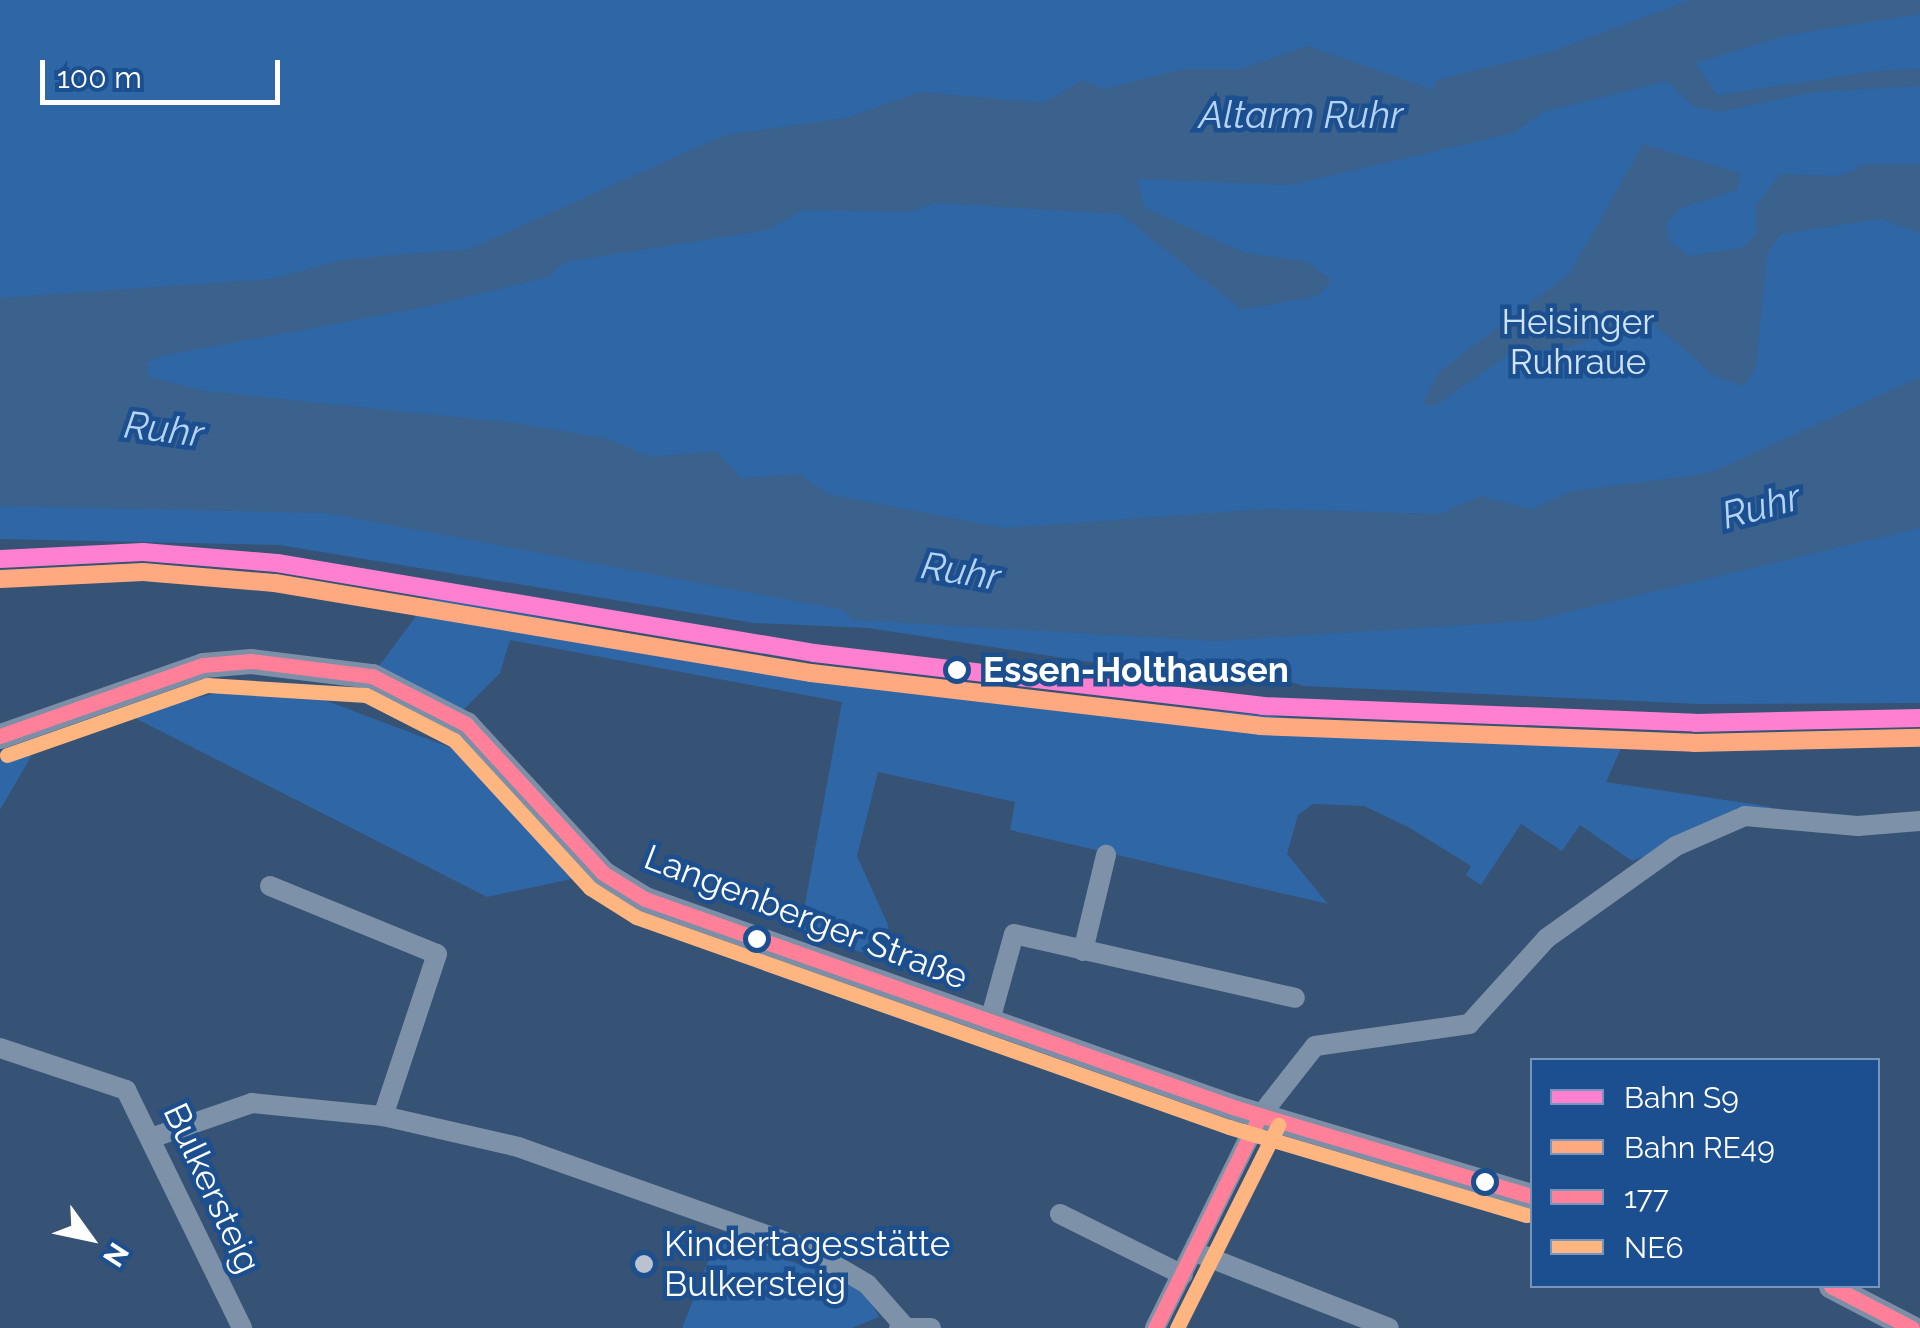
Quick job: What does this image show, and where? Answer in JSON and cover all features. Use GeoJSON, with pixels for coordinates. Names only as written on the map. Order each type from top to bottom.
{"type":"FeatureCollection","features":[{"type":"Feature","properties":{"kind":"main road","name":"Langenberger Straße"},"geometry":{"type":"LineString","coordinates":[[0,736],[203,665],[251,661],[372,676],[466,724],[602,873],[645,899],[989,1024],[1260,1116],[1530,1195]]}},
{"type":"Feature","properties":{"kind":"main road"},"geometry":{"type":"LineString","coordinates":[[1834,1288],[1912,1328]]}},
{"type":"Feature","properties":{"kind":"street"},"geometry":{"type":"LineString","coordinates":[[1155,1328],[1260,1116],[1315,1046],[1469,1024],[1547,938],[1696,836],[1745,816],[1858,826],[1920,821]]}},
{"type":"Feature","properties":{"kind":"street"},"geometry":{"type":"LineString","coordinates":[[1083,951],[1106,855]]}},
{"type":"Feature","properties":{"kind":"street"},"geometry":{"type":"LineString","coordinates":[[270,886],[437,954],[384,1116]]}},
{"type":"Feature","properties":{"kind":"street"},"geometry":{"type":"LineString","coordinates":[[989,1024],[1014,934],[1295,998]]}},
{"type":"Feature","properties":{"kind":"street","name":"Bulkersteig"},"geometry":{"type":"LineString","coordinates":[[0,1048],[126,1090],[242,1328]]}},
{"type":"Feature","properties":{"kind":"street"},"geometry":{"type":"LineString","coordinates":[[151,1138],[232,1105],[384,1116],[574,1161],[723,1213],[845,1268],[902,1327],[931,1328]]}},
{"type":"Feature","properties":{"kind":"street"},"geometry":{"type":"LineString","coordinates":[[1060,1214],[1183,1275]]}},
{"type":"Feature","properties":{"kind":"street"},"geometry":{"type":"LineString","coordinates":[[1195,1252],[1389,1328]]}},
{"type":"Feature","properties":{"kind":"green space","name":"Heisinger Ruhraue"},"geometry":{"type":"Polygon","coordinates":[[[0,0],[1920,0],[1920,703],[1699,704],[1304,686],[1266,674],[1149,671],[868,628],[754,623],[279,545],[0,539],[0,0]]]}},
{"type":"Feature","properties":{"kind":"green space"},"geometry":{"type":"Polygon","coordinates":[[[431,596],[935,693],[950,685],[1428,731],[1626,737],[1606,782],[1772,807],[1632,861],[1580,825],[1562,851],[1521,824],[1481,885],[1466,875],[1471,866],[1408,827],[1364,806],[1313,804],[1298,815],[1287,854],[1328,904],[1010,830],[1015,802],[878,772],[857,856],[888,925],[890,962],[800,931],[842,702],[510,640],[500,673],[460,713],[373,674],[431,596]]]}},
{"type":"Feature","properties":{"kind":"green space"},"geometry":{"type":"Polygon","coordinates":[[[230,690],[319,698],[457,750],[581,877],[487,897],[127,714],[230,690]]]}},
{"type":"Feature","properties":{"kind":"green space"},"geometry":{"type":"Polygon","coordinates":[[[44,734],[0,810],[0,751],[44,734]]]}},
{"type":"Feature","properties":{"kind":"green space"},"geometry":{"type":"Polygon","coordinates":[[[718,1236],[836,1277],[867,1295],[879,1317],[852,1328],[682,1328],[718,1236]]]}},
{"type":"Feature","properties":{"kind":"water"},"geometry":{"type":"Polygon","coordinates":[[[1690,0],[1920,0],[1920,14],[1789,35],[1695,63],[1718,95],[1876,71],[1920,69],[1920,86],[1815,92],[1720,112],[1694,107],[1667,81],[1543,112],[1514,133],[1290,185],[1137,179],[1145,208],[1245,253],[1305,261],[1332,280],[1317,296],[1242,310],[1120,214],[934,203],[910,212],[803,210],[768,230],[565,262],[548,277],[426,307],[162,356],[148,362],[148,376],[205,391],[515,423],[605,438],[651,457],[716,451],[741,478],[800,474],[828,494],[1004,528],[1266,509],[1439,514],[1480,496],[1532,509],[1572,491],[1710,473],[1920,377],[1920,528],[1531,621],[1216,641],[853,620],[843,610],[326,513],[0,506],[0,298],[271,279],[346,259],[470,249],[725,135],[846,118],[920,92],[1044,103],[1082,80],[1104,89],[1183,69],[1241,69],[1308,46],[1434,90],[1436,80],[1550,52],[1690,0]]]}},
{"type":"Feature","properties":{"kind":"water"},"geometry":{"type":"Polygon","coordinates":[[[1643,144],[1740,173],[1737,190],[1681,208],[1666,224],[1670,242],[1690,256],[1743,247],[1756,234],[1756,206],[1780,174],[1840,176],[1865,164],[1920,164],[1920,233],[1881,219],[1781,234],[1767,254],[1756,367],[1744,386],[1716,377],[1649,320],[1568,348],[1514,351],[1433,407],[1423,403],[1439,372],[1570,273],[1643,144]]]}},
{"type":"Feature","properties":{"kind":"rail line","name":"S9"},"geometry":{"type":"LineString","coordinates":[[0,559],[143,552],[277,563],[814,653],[1262,706],[1695,723],[1920,718]]}},
{"type":"Feature","properties":{"kind":"rail line","name":"RE49"},"geometry":{"type":"LineString","coordinates":[[1,579],[143,572],[275,583],[811,673],[1260,726],[1694,743],[1920,738]]}},
{"type":"Feature","properties":{"kind":"transit line","name":"177"},"geometry":{"type":"LineString","coordinates":[[0,736],[203,665],[251,661],[372,676],[466,724],[603,873],[645,899],[1236,1108],[1530,1195]]}},
{"type":"Feature","properties":{"kind":"transit line","name":"NE6"},"geometry":{"type":"LineString","coordinates":[[7,755],[207,685],[366,695],[454,740],[590,888],[636,917],[1229,1127],[1526,1215]]}},
{"type":"Feature","properties":{"kind":"transit line","name":"177"},"geometry":{"type":"LineString","coordinates":[[1155,1328],[1260,1116]]}},
{"type":"Feature","properties":{"kind":"transit line","name":"NE6"},"geometry":{"type":"LineString","coordinates":[[1177,1328],[1278,1125]]}},
{"type":"Feature","properties":{"kind":"transit line","name":"177"},"geometry":{"type":"LineString","coordinates":[[1835,1288],[1912,1328]]}},
{"type":"Feature","properties":{"kind":"place","name":"Essen-Holthausen"},"geometry":{"type":"Point","coordinates":[957,670]}},
{"type":"Feature","properties":{"kind":"place","name":"Kindertagesstätte Bulkersteig"},"geometry":{"type":"Point","coordinates":[644,1264]}},
{"type":"Feature","properties":{"kind":"water label","name":"Altarm Ruhr"},"geometry":{"type":"Point","coordinates":[1301,115]}},
{"type":"Feature","properties":{"kind":"water label","name":"Ruhr"},"geometry":{"type":"Point","coordinates":[164,429]}},
{"type":"Feature","properties":{"kind":"water label","name":"Ruhr"},"geometry":{"type":"Point","coordinates":[1761,506]}},
{"type":"Feature","properties":{"kind":"water label","name":"Ruhr"},"geometry":{"type":"Point","coordinates":[961,571]}}]}
